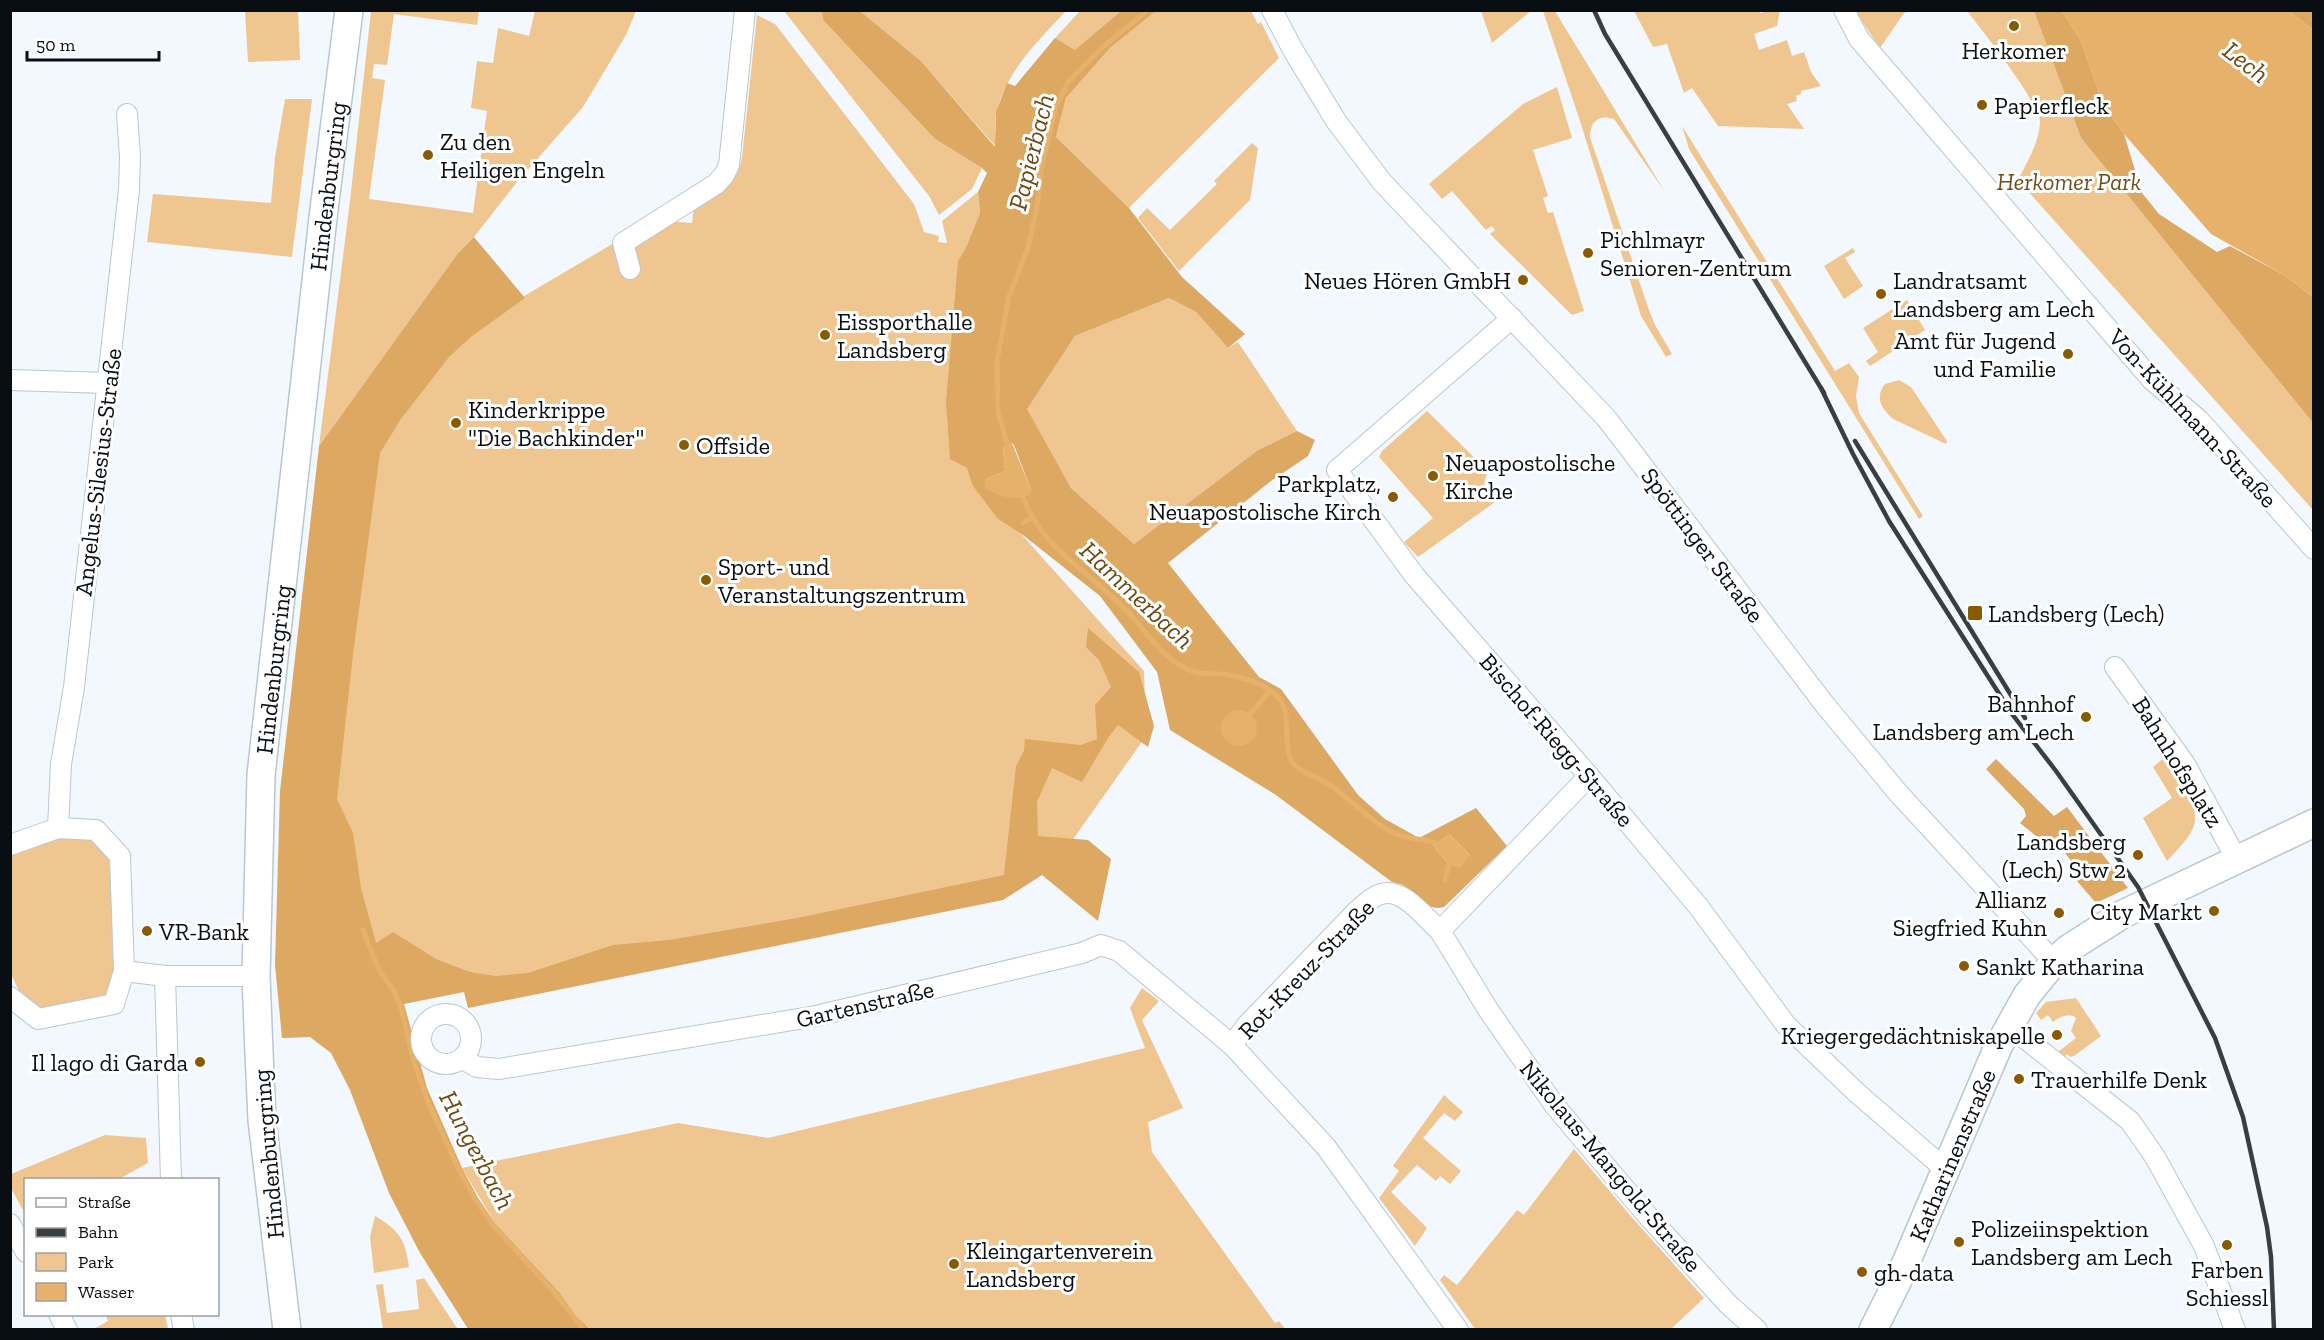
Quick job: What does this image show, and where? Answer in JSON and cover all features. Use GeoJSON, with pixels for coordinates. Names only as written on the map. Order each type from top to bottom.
{"type":"FeatureCollection","features":[{"type":"Feature","properties":{"kind":"main road","name":"Hindenburgring"},"geometry":{"type":"LineString","coordinates":[[286,1329],[262,1120],[256,976],[261,775],[324,206],[349,10]]}},
{"type":"Feature","properties":{"kind":"main road","name":"Katharinenstraße"},"geometry":{"type":"LineString","coordinates":[[1873,1329],[1902,1272],[2008,1026],[2027,995],[2054,962],[2086,936],[2123,914],[2313,825]]}},
{"type":"Feature","properties":{"kind":"street"},"geometry":{"type":"LineString","coordinates":[[630,269],[623,243],[716,184],[729,165],[745,10]]}},
{"type":"Feature","properties":{"kind":"street","name":"Spöttinger Straße"},"geometry":{"type":"LineString","coordinates":[[1272,10],[1336,121],[1382,182],[1607,419],[1819,696],[1899,794],[2054,962]]}},
{"type":"Feature","properties":{"kind":"street","name":"Von-Kühlmann-Straße"},"geometry":{"type":"LineString","coordinates":[[1844,10],[1859,39],[2152,380],[2199,420],[2313,549]]}},
{"type":"Feature","properties":{"kind":"street","name":"Angelus-Silesius-Straße"},"geometry":{"type":"LineString","coordinates":[[58,828],[61,764],[74,687],[129,190],[130,157],[127,114]]}},
{"type":"Feature","properties":{"kind":"street","name":"Bischof-Riegg-Straße"},"geometry":{"type":"LineString","coordinates":[[1512,318],[1337,470],[1414,575],[1589,776],[1698,906],[1786,1025],[1857,1094],[1945,1169]]}},
{"type":"Feature","properties":{"kind":"street"},"geometry":{"type":"LineString","coordinates":[[10,380],[108,383]]}},
{"type":"Feature","properties":{"kind":"street","name":"Bahnhofsplatz"},"geometry":{"type":"LineString","coordinates":[[2115,667],[2185,764],[2236,860]]}},
{"type":"Feature","properties":{"kind":"street"},"geometry":{"type":"LineString","coordinates":[[1440,931],[1589,776]]}},
{"type":"Feature","properties":{"kind":"street"},"geometry":{"type":"LineString","coordinates":[[10,845],[58,828],[96,830],[120,856],[124,971],[114,1004],[38,1019],[10,997]]}},
{"type":"Feature","properties":{"kind":"street","name":"Rot-Kreuz-Straße"},"geometry":{"type":"LineString","coordinates":[[1232,1045],[1255,1017],[1372,898],[1383,893],[1403,897],[1440,931]]}},
{"type":"Feature","properties":{"kind":"street","name":"Nikolaus-Mangold-Straße"},"geometry":{"type":"LineString","coordinates":[[1440,931],[1489,1011],[1563,1115],[1676,1247],[1728,1304],[1757,1329]]}},
{"type":"Feature","properties":{"kind":"street","name":"Gartenstraße"},"geometry":{"type":"LineString","coordinates":[[463,1059],[477,1067],[499,1069],[816,1016],[1082,953],[1101,945],[1119,951],[1232,1045],[1326,1147],[1458,1329]]}},
{"type":"Feature","properties":{"kind":"street"},"geometry":{"type":"LineString","coordinates":[[124,971],[165,976],[256,976]]}},
{"type":"Feature","properties":{"kind":"street"},"geometry":{"type":"LineString","coordinates":[[165,976],[171,1178]]}},
{"type":"Feature","properties":{"kind":"street"},"geometry":{"type":"LineString","coordinates":[[2008,1026],[2130,1121],[2155,1157],[2205,1246],[2235,1329]]}},
{"type":"Feature","properties":{"kind":"street"},"geometry":{"type":"LineString","coordinates":[[10,1224],[24,1248]]}},
{"type":"Feature","properties":{"kind":"street"},"geometry":{"type":"LineString","coordinates":[[60,1316],[68,1329]]}},
{"type":"Feature","properties":{"kind":"green space"},"geometry":{"type":"Polygon","coordinates":[[[1481,10],[1531,11],[1492,43],[1481,10]]]}},
{"type":"Feature","properties":{"kind":"green space"},"geometry":{"type":"Polygon","coordinates":[[[245,11],[298,11],[300,60],[248,62],[245,11]]]}},
{"type":"Feature","properties":{"kind":"green space"},"geometry":{"type":"Polygon","coordinates":[[[371,11],[479,11],[477,25],[394,14],[387,65],[374,64],[372,78],[385,80],[369,199],[473,213],[487,111],[471,108],[477,61],[493,63],[498,28],[529,36],[535,11],[636,11],[626,35],[583,107],[458,253],[319,446],[350,201],[371,11]]]}},
{"type":"Feature","properties":{"kind":"green space"},"geometry":{"type":"Polygon","coordinates":[[[784,11],[822,11],[823,20],[935,139],[982,168],[972,189],[939,215],[929,196],[784,11]]]}},
{"type":"Feature","properties":{"kind":"green space"},"geometry":{"type":"Polygon","coordinates":[[[860,11],[1066,11],[1026,56],[1009,81],[996,114],[996,147],[921,61],[860,11]]]}},
{"type":"Feature","properties":{"kind":"green space"},"geometry":{"type":"Polygon","coordinates":[[[1080,11],[1121,11],[1075,51],[1055,38],[1080,11]]]}},
{"type":"Feature","properties":{"kind":"green space"},"geometry":{"type":"Polygon","coordinates":[[[1156,11],[1251,11],[1258,24],[1261,22],[1279,58],[1129,208],[1056,137],[1066,98],[1110,48],[1156,11]]]}},
{"type":"Feature","properties":{"kind":"green space"},"geometry":{"type":"Polygon","coordinates":[[[1543,11],[1555,11],[1665,192],[1614,119],[1604,117],[1596,120],[1590,131],[1590,137],[1649,310],[1672,354],[1666,357],[1641,316],[1543,11]]]}},
{"type":"Feature","properties":{"kind":"green space"},"geometry":{"type":"Polygon","coordinates":[[[1634,11],[1759,11],[1760,13],[1780,11],[1777,26],[1754,34],[1759,50],[1787,40],[1792,56],[1804,52],[1811,72],[1821,86],[1801,91],[1801,94],[1796,96],[1797,101],[1787,104],[1804,129],[1718,126],[1692,88],[1684,93],[1667,44],[1653,47],[1634,11]]]}},
{"type":"Feature","properties":{"kind":"green space"},"geometry":{"type":"Polygon","coordinates":[[[1855,11],[1910,11],[1904,13],[1880,48],[1855,11]]]}},
{"type":"Feature","properties":{"kind":"green space","name":"Herkomer Park"},"geometry":{"type":"Polygon","coordinates":[[[1967,11],[2034,11],[2081,138],[2313,423],[2313,510],[2018,180],[2037,138],[2040,123],[2038,113],[2021,84],[1967,11]]]}},
{"type":"Feature","properties":{"kind":"green space","name":"Sport- und Veranstaltungszentrum"},"geometry":{"type":"Polygon","coordinates":[[[757,15],[775,24],[914,204],[924,232],[939,236],[938,242],[947,243],[942,221],[978,192],[980,213],[968,244],[980,488],[1144,671],[1146,736],[1062,855],[1009,881],[389,1000],[323,807],[366,452],[418,381],[492,315],[653,220],[692,223],[694,208],[718,194],[731,183],[742,158],[757,15]]]}},
{"type":"Feature","properties":{"kind":"green space"},"geometry":{"type":"Polygon","coordinates":[[[1557,87],[1572,138],[1533,150],[1548,196],[1543,198],[1548,213],[1553,212],[1584,311],[1572,315],[1490,234],[1495,230],[1492,226],[1486,230],[1452,191],[1442,199],[1429,184],[1523,104],[1557,87]]]}},
{"type":"Feature","properties":{"kind":"green space"},"geometry":{"type":"Polygon","coordinates":[[[285,99],[312,99],[292,257],[147,242],[153,194],[271,203],[275,157],[285,99]]]}},
{"type":"Feature","properties":{"kind":"green space"},"geometry":{"type":"Polygon","coordinates":[[[1682,126],[1835,371],[1849,363],[1859,377],[1856,396],[1859,413],[1923,516],[1919,519],[1689,149],[1682,126]]]}},
{"type":"Feature","properties":{"kind":"green space"},"geometry":{"type":"Polygon","coordinates":[[[1252,143],[1258,148],[1250,200],[1179,271],[1138,218],[1147,208],[1170,230],[1217,184],[1214,181],[1252,143]]]}},
{"type":"Feature","properties":{"kind":"green space"},"geometry":{"type":"Polygon","coordinates":[[[1853,248],[1855,252],[1845,258],[1863,286],[1844,299],[1824,266],[1853,248]]]}},
{"type":"Feature","properties":{"kind":"green space"},"geometry":{"type":"Polygon","coordinates":[[[1169,298],[1196,312],[1228,348],[1238,342],[1297,431],[1258,450],[1134,544],[1071,488],[1026,409],[1075,336],[1169,298]]]}},
{"type":"Feature","properties":{"kind":"green space"},"geometry":{"type":"Polygon","coordinates":[[[1907,300],[1925,330],[1870,366],[1866,361],[1878,352],[1863,328],[1907,300]]]}},
{"type":"Feature","properties":{"kind":"green space"},"geometry":{"type":"Polygon","coordinates":[[[1899,380],[1911,387],[1947,441],[1946,444],[1893,419],[1886,411],[1880,399],[1882,389],[1885,384],[1899,380]]]}},
{"type":"Feature","properties":{"kind":"green space"},"geometry":{"type":"Polygon","coordinates":[[[1427,411],[1488,471],[1484,483],[1495,502],[1418,557],[1404,542],[1433,518],[1379,457],[1382,451],[1427,411]]]}},
{"type":"Feature","properties":{"kind":"green space"},"geometry":{"type":"Polygon","coordinates":[[[2165,757],[2187,791],[2195,820],[2188,837],[2167,861],[2143,818],[2172,798],[2153,767],[2165,757]]]}},
{"type":"Feature","properties":{"kind":"green space"},"geometry":{"type":"Polygon","coordinates":[[[61,836],[92,839],[109,858],[115,971],[105,995],[41,1008],[19,991],[11,974],[11,855],[61,836]]]}},
{"type":"Feature","properties":{"kind":"green space"},"geometry":{"type":"Polygon","coordinates":[[[1142,988],[1159,1001],[1142,1020],[1183,1108],[1148,1122],[1152,1152],[1275,1323],[1279,1321],[1285,1329],[590,1329],[495,1223],[462,1168],[678,1123],[768,1138],[1145,1048],[1130,1008],[1142,988]]]}},
{"type":"Feature","properties":{"kind":"green space"},"geometry":{"type":"Polygon","coordinates":[[[2076,998],[2101,1036],[2074,1056],[2070,1057],[2067,1054],[2062,1059],[2054,1055],[2076,1038],[2071,1031],[2076,1018],[2068,1015],[2053,1022],[2048,1015],[2041,1020],[2036,1013],[2046,1002],[2076,998]]]}},
{"type":"Feature","properties":{"kind":"green space"},"geometry":{"type":"Polygon","coordinates":[[[1444,1095],[1463,1112],[1455,1121],[1444,1113],[1423,1138],[1461,1171],[1450,1184],[1440,1176],[1436,1181],[1417,1165],[1391,1192],[1427,1228],[1415,1246],[1379,1198],[1399,1171],[1393,1166],[1444,1095]]]}},
{"type":"Feature","properties":{"kind":"green space"},"geometry":{"type":"Polygon","coordinates":[[[105,1135],[146,1138],[148,1163],[121,1178],[24,1178],[24,1212],[11,1188],[11,1174],[105,1135]]]}},
{"type":"Feature","properties":{"kind":"green space"},"geometry":{"type":"Polygon","coordinates":[[[1574,1149],[1704,1298],[1671,1329],[1475,1329],[1440,1280],[1444,1275],[1457,1285],[1517,1210],[1524,1215],[1574,1149]]]}},
{"type":"Feature","properties":{"kind":"green space"},"geometry":{"type":"Polygon","coordinates":[[[375,1216],[400,1236],[409,1267],[374,1273],[370,1237],[375,1216]]]}},
{"type":"Feature","properties":{"kind":"green space"},"geometry":{"type":"Polygon","coordinates":[[[424,1278],[457,1328],[383,1329],[376,1285],[383,1284],[387,1313],[419,1309],[416,1280],[424,1278]]]}},
{"type":"Feature","properties":{"kind":"green space"},"geometry":{"type":"Polygon","coordinates":[[[106,1316],[165,1316],[168,1329],[94,1329],[108,1321],[106,1316]]]}},
{"type":"Feature","properties":{"kind":"shaded area"},"geometry":{"type":"Polygon","coordinates":[[[822,11],[860,11],[921,61],[995,147],[996,112],[1007,83],[1015,86],[1055,38],[1075,50],[1121,11],[1156,11],[1110,48],[1066,98],[1056,137],[1129,208],[1182,277],[1245,334],[1228,348],[1196,312],[1169,298],[1075,336],[1027,409],[1071,488],[1134,544],[1258,450],[1297,431],[1315,440],[1308,456],[1271,481],[1168,563],[1259,677],[1281,689],[1358,795],[1385,819],[1419,838],[1476,808],[1507,846],[1444,907],[1427,905],[1411,890],[1392,882],[1276,795],[1170,730],[1157,672],[1100,596],[1023,535],[998,519],[973,486],[967,468],[950,459],[946,402],[958,261],[966,248],[980,213],[978,192],[987,173],[935,139],[823,20],[822,11]],[[1012,443],[1003,447],[1005,471],[986,479],[1031,490],[1014,445],[1012,443]],[[1223,720],[1223,733],[1255,732],[1255,722],[1223,720]],[[1450,835],[1433,845],[1449,865],[1470,855],[1450,835]]]}},
{"type":"Feature","properties":{"kind":"shaded area"},"geometry":{"type":"Polygon","coordinates":[[[2034,11],[2062,11],[2081,41],[2103,104],[2124,134],[2142,193],[2159,214],[2217,252],[2230,246],[2284,275],[2313,297],[2313,423],[2081,138],[2034,11]]]}},
{"type":"Feature","properties":{"kind":"shaded area"},"geometry":{"type":"Polygon","coordinates":[[[2289,11],[2313,11],[2313,30],[2289,11]]]}},
{"type":"Feature","properties":{"kind":"shaded area"},"geometry":{"type":"Polygon","coordinates":[[[474,237],[525,298],[472,336],[449,357],[401,419],[380,453],[353,654],[337,799],[353,833],[361,888],[376,943],[393,932],[436,959],[470,972],[495,976],[528,973],[613,945],[669,940],[797,918],[1004,875],[1016,766],[1024,751],[1025,739],[1081,745],[1097,739],[1095,705],[1111,687],[1099,660],[1086,647],[1088,628],[1139,672],[1154,726],[1148,747],[1118,725],[1082,782],[1052,768],[1037,802],[1038,836],[1088,840],[1111,859],[1098,921],[1042,875],[1003,900],[468,1008],[464,992],[404,1004],[427,1088],[462,1168],[478,1198],[495,1223],[590,1329],[468,1329],[420,1253],[389,1193],[350,1090],[331,1053],[310,1037],[282,1038],[275,965],[280,791],[319,446],[458,253],[474,237]]]}},
{"type":"Feature","properties":{"kind":"shaded area"},"geometry":{"type":"Polygon","coordinates":[[[1996,759],[2054,816],[2067,807],[2128,888],[2096,903],[2070,873],[2072,862],[2054,839],[2046,844],[2020,823],[2026,816],[2024,809],[1986,769],[1996,759]]]}},
{"type":"Feature","properties":{"kind":"water","name":"Lech"},"geometry":{"type":"Polygon","coordinates":[[[2062,11],[2289,11],[2313,30],[2313,297],[2284,275],[2211,234],[2124,134],[2103,104],[2081,41],[2062,11]]]}},
{"type":"Feature","properties":{"kind":"water"},"geometry":{"type":"Polygon","coordinates":[[[1012,443],[1031,490],[1029,495],[1023,497],[1012,498],[999,495],[984,486],[986,479],[1005,471],[1003,447],[1012,443]]]}},
{"type":"Feature","properties":{"kind":"water"},"geometry":{"type":"Polygon","coordinates":[[[1239,710],[1251,716],[1257,728],[1251,740],[1239,746],[1227,740],[1221,728],[1227,716],[1239,710]]]}},
{"type":"Feature","properties":{"kind":"water"},"geometry":{"type":"Polygon","coordinates":[[[1450,835],[1470,855],[1460,868],[1449,865],[1433,845],[1450,835]]]}},
{"type":"Feature","properties":{"kind":"waterway","name":"Papierbach"},"geometry":{"type":"LineString","coordinates":[[1009,451],[998,412],[997,361],[1009,296],[1028,248],[1038,202],[1041,170],[1056,106],[1068,82],[1104,46],[1148,10]]}},
{"type":"Feature","properties":{"kind":"waterway","name":"Hammerbach"},"geometry":{"type":"LineString","coordinates":[[1021,491],[1028,509],[1050,541],[1122,606],[1168,656],[1191,671],[1244,678],[1265,687],[1277,696],[1285,710],[1287,746],[1295,766],[1336,789],[1369,817],[1396,834],[1440,844]]}},
{"type":"Feature","properties":{"kind":"waterway","name":"Hungerbach"},"geometry":{"type":"LineString","coordinates":[[1023,523],[1032,518]]}},
{"type":"Feature","properties":{"kind":"waterway"},"geometry":{"type":"LineString","coordinates":[[1249,715],[1270,691]]}},
{"type":"Feature","properties":{"kind":"waterway","name":"Hammerbach"},"geometry":{"type":"LineString","coordinates":[[1445,880],[1450,858]]}},
{"type":"Feature","properties":{"kind":"waterway","name":"Hungerbach"},"geometry":{"type":"LineString","coordinates":[[363,930],[379,970],[394,991],[401,1008],[414,1062]]}},
{"type":"Feature","properties":{"kind":"waterway","name":"Hungerbach"},"geometry":{"type":"LineString","coordinates":[[415,1065],[428,1102],[475,1199],[493,1225],[554,1292],[584,1330]]}},
{"type":"Feature","properties":{"kind":"railway"},"geometry":{"type":"LineString","coordinates":[[1594,10],[1605,34],[1824,393]]}},
{"type":"Feature","properties":{"kind":"railway"},"geometry":{"type":"LineString","coordinates":[[1821,388],[1889,521],[2012,714],[2056,771],[2138,887],[2215,1038],[2243,1117],[2267,1227],[2271,1257],[2274,1330]]}},
{"type":"Feature","properties":{"kind":"railway"},"geometry":{"type":"LineString","coordinates":[[1855,441],[2025,718]]}},
{"type":"Feature","properties":{"kind":"place","name":"Herkomer"},"geometry":{"type":"Point","coordinates":[2014,26]}},
{"type":"Feature","properties":{"kind":"place","name":"Papierfleck"},"geometry":{"type":"Point","coordinates":[1982,105]}},
{"type":"Feature","properties":{"kind":"place","name":"Zu den Heiligen Engeln"},"geometry":{"type":"Point","coordinates":[428,155]}},
{"type":"Feature","properties":{"kind":"place","name":"Pichlmayr Senioren-Zentrum"},"geometry":{"type":"Point","coordinates":[1588,253]}},
{"type":"Feature","properties":{"kind":"place","name":"Neues Hören GmbH"},"geometry":{"type":"Point","coordinates":[1523,280]}},
{"type":"Feature","properties":{"kind":"place","name":"Landratsamt Landsberg am Lech"},"geometry":{"type":"Point","coordinates":[1881,294]}},
{"type":"Feature","properties":{"kind":"place","name":"Eissporthalle Landsberg"},"geometry":{"type":"Point","coordinates":[825,335]}},
{"type":"Feature","properties":{"kind":"place","name":"Amt für Jugend und Familie"},"geometry":{"type":"Point","coordinates":[2068,354]}},
{"type":"Feature","properties":{"kind":"place","name":"Kinderkrippe \"Die Bachkinder\""},"geometry":{"type":"Point","coordinates":[456,423]}},
{"type":"Feature","properties":{"kind":"place","name":"Offside"},"geometry":{"type":"Point","coordinates":[684,445]}},
{"type":"Feature","properties":{"kind":"place","name":"Neuapostolische Kirche"},"geometry":{"type":"Point","coordinates":[1433,476]}},
{"type":"Feature","properties":{"kind":"place","name":"Parkplatz, Neuapostolische Kirch"},"geometry":{"type":"Point","coordinates":[1393,497]}},
{"type":"Feature","properties":{"kind":"place","name":"Sport- und Veranstaltungszentrum"},"geometry":{"type":"Point","coordinates":[706,580]}},
{"type":"Feature","properties":{"kind":"place","name":"Landsberg (Lech)"},"geometry":{"type":"Point","coordinates":[1975,613]}},
{"type":"Feature","properties":{"kind":"place","name":"Bahnhof Landsberg am Lech"},"geometry":{"type":"Point","coordinates":[2086,717]}},
{"type":"Feature","properties":{"kind":"place","name":"Landsberg (Lech) Stw 2"},"geometry":{"type":"Point","coordinates":[2138,855]}},
{"type":"Feature","properties":{"kind":"place","name":"City Markt"},"geometry":{"type":"Point","coordinates":[2214,911]}},
{"type":"Feature","properties":{"kind":"place","name":"Allianz Siegfried Kuhn"},"geometry":{"type":"Point","coordinates":[2059,913]}},
{"type":"Feature","properties":{"kind":"place","name":"VR-Bank"},"geometry":{"type":"Point","coordinates":[147,931]}},
{"type":"Feature","properties":{"kind":"place","name":"Sankt Katharina"},"geometry":{"type":"Point","coordinates":[1964,966]}},
{"type":"Feature","properties":{"kind":"place","name":"Kriegergedächtniskapelle"},"geometry":{"type":"Point","coordinates":[2057,1035]}},
{"type":"Feature","properties":{"kind":"place","name":"Il lago di Garda"},"geometry":{"type":"Point","coordinates":[200,1062]}},
{"type":"Feature","properties":{"kind":"place","name":"Trauerhilfe Denk"},"geometry":{"type":"Point","coordinates":[2019,1079]}},
{"type":"Feature","properties":{"kind":"place","name":"Polizeiinspektion Landsberg am Lech"},"geometry":{"type":"Point","coordinates":[1959,1242]}},
{"type":"Feature","properties":{"kind":"place","name":"Farben Schiessl"},"geometry":{"type":"Point","coordinates":[2227,1245]}},
{"type":"Feature","properties":{"kind":"place","name":"Kleingartenverein Landsberg"},"geometry":{"type":"Point","coordinates":[954,1264]}},
{"type":"Feature","properties":{"kind":"place","name":"gh-data"},"geometry":{"type":"Point","coordinates":[1862,1272]}}]}
